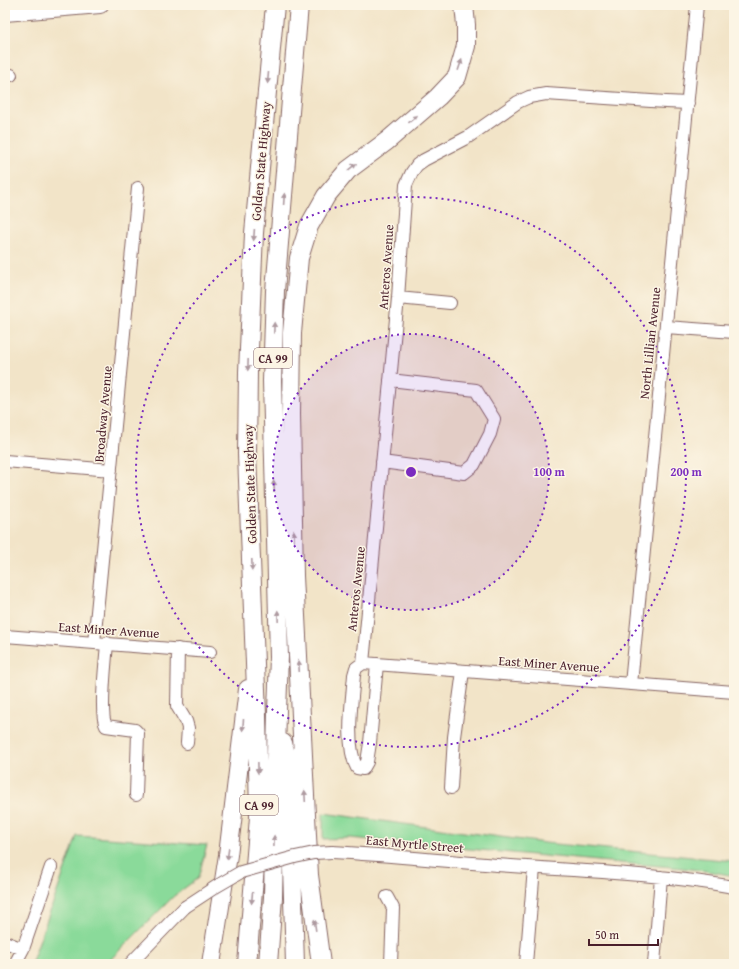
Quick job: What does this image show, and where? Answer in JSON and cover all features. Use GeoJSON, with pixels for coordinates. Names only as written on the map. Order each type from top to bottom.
{"type":"FeatureCollection","features":[{"type":"Feature","properties":{"kind":"highway"},"geometry":{"type":"LineString","coordinates":[[266,5],[265,9],[272,39]]}},
{"type":"Feature","properties":{"kind":"highway","name":"Golden State Highway"},"geometry":{"type":"LineString","coordinates":[[247,964],[259,817],[255,645],[247,454],[248,364],[254,233],[275,5]]}},
{"type":"Feature","properties":{"kind":"highway","name":"Golden State Highway"},"geometry":{"type":"LineString","coordinates":[[268,964],[273,897],[279,657],[272,381],[275,291],[299,5]]}},
{"type":"Feature","properties":{"kind":"highway"},"geometry":{"type":"LineString","coordinates":[[321,964],[309,875],[294,576],[291,414],[292,333],[299,258],[309,226],[326,196],[348,170],[387,140],[438,97],[457,77],[466,46],[464,5]]}},
{"type":"Feature","properties":{"kind":"highway"},"geometry":{"type":"LineString","coordinates":[[211,964],[229,848],[244,717],[255,645]]}},
{"type":"Feature","properties":{"kind":"highway"},"geometry":{"type":"LineString","coordinates":[[277,711],[289,770],[295,964]]}},
{"type":"Feature","properties":{"kind":"main road"},"geometry":{"type":"LineString","coordinates":[[5,13],[100,5]]}},
{"type":"Feature","properties":{"kind":"street","name":"North Lillian Avenue"},"geometry":{"type":"LineString","coordinates":[[631,684],[697,5]]}},
{"type":"Feature","properties":{"kind":"street","name":"Anteros Avenue"},"geometry":{"type":"LineString","coordinates":[[363,663],[398,298],[406,185],[412,172],[424,160],[473,134],[518,102],[535,95],[546,94],[688,103]]}},
{"type":"Feature","properties":{"kind":"street","name":"Broadway Avenue"},"geometry":{"type":"LineString","coordinates":[[136,795],[138,733],[135,730],[106,726],[104,722],[101,643],[111,470],[138,188]]}},
{"type":"Feature","properties":{"kind":"street"},"geometry":{"type":"LineString","coordinates":[[398,298],[450,303]]}},
{"type":"Feature","properties":{"kind":"street"},"geometry":{"type":"LineString","coordinates":[[666,327],[734,332]]}},
{"type":"Feature","properties":{"kind":"street"},"geometry":{"type":"LineString","coordinates":[[382,462],[464,474],[474,465],[490,434],[494,419],[476,390],[390,380]]}},
{"type":"Feature","properties":{"kind":"street"},"geometry":{"type":"LineString","coordinates":[[5,461],[111,470]]}},
{"type":"Feature","properties":{"kind":"street","name":"East Miner Avenue"},"geometry":{"type":"LineString","coordinates":[[5,636],[210,652]]}},
{"type":"Feature","properties":{"kind":"street"},"geometry":{"type":"LineString","coordinates":[[178,649],[177,706],[186,721],[188,728],[187,743]]}},
{"type":"Feature","properties":{"kind":"street"},"geometry":{"type":"LineString","coordinates":[[363,663],[356,668],[354,675],[350,733],[353,761],[357,768],[363,769],[367,762],[370,743],[377,664]]}},
{"type":"Feature","properties":{"kind":"street","name":"East Miner Avenue"},"geometry":{"type":"LineString","coordinates":[[363,663],[734,692]]}},
{"type":"Feature","properties":{"kind":"street"},"geometry":{"type":"LineString","coordinates":[[451,788],[454,737],[463,671]]}},
{"type":"Feature","properties":{"kind":"street","name":"East Myrtle Street"},"geometry":{"type":"LineString","coordinates":[[130,964],[185,907],[217,886],[241,872],[314,853],[332,852],[390,855],[534,868],[661,877],[734,887]]}},
{"type":"Feature","properties":{"kind":"street"},"geometry":{"type":"LineString","coordinates":[[15,964],[14,945],[51,867]]}},
{"type":"Feature","properties":{"kind":"street"},"geometry":{"type":"LineString","coordinates":[[526,964],[534,868]]}},
{"type":"Feature","properties":{"kind":"street"},"geometry":{"type":"LineString","coordinates":[[654,964],[661,877]]}},
{"type":"Feature","properties":{"kind":"street"},"geometry":{"type":"LineString","coordinates":[[387,897],[393,908],[391,964]]}},
{"type":"Feature","properties":{"kind":"street"},"geometry":{"type":"LineString","coordinates":[[5,935],[14,945]]}},
{"type":"Feature","properties":{"kind":"green space"},"geometry":{"type":"Polygon","coordinates":[[[323,813],[545,843],[734,861],[734,876],[708,871],[670,867],[350,838],[323,839],[323,813]]]}},
{"type":"Feature","properties":{"kind":"green space"},"geometry":{"type":"Polygon","coordinates":[[[77,836],[207,845],[198,878],[174,896],[106,964],[31,964],[77,836]]]}}]}
